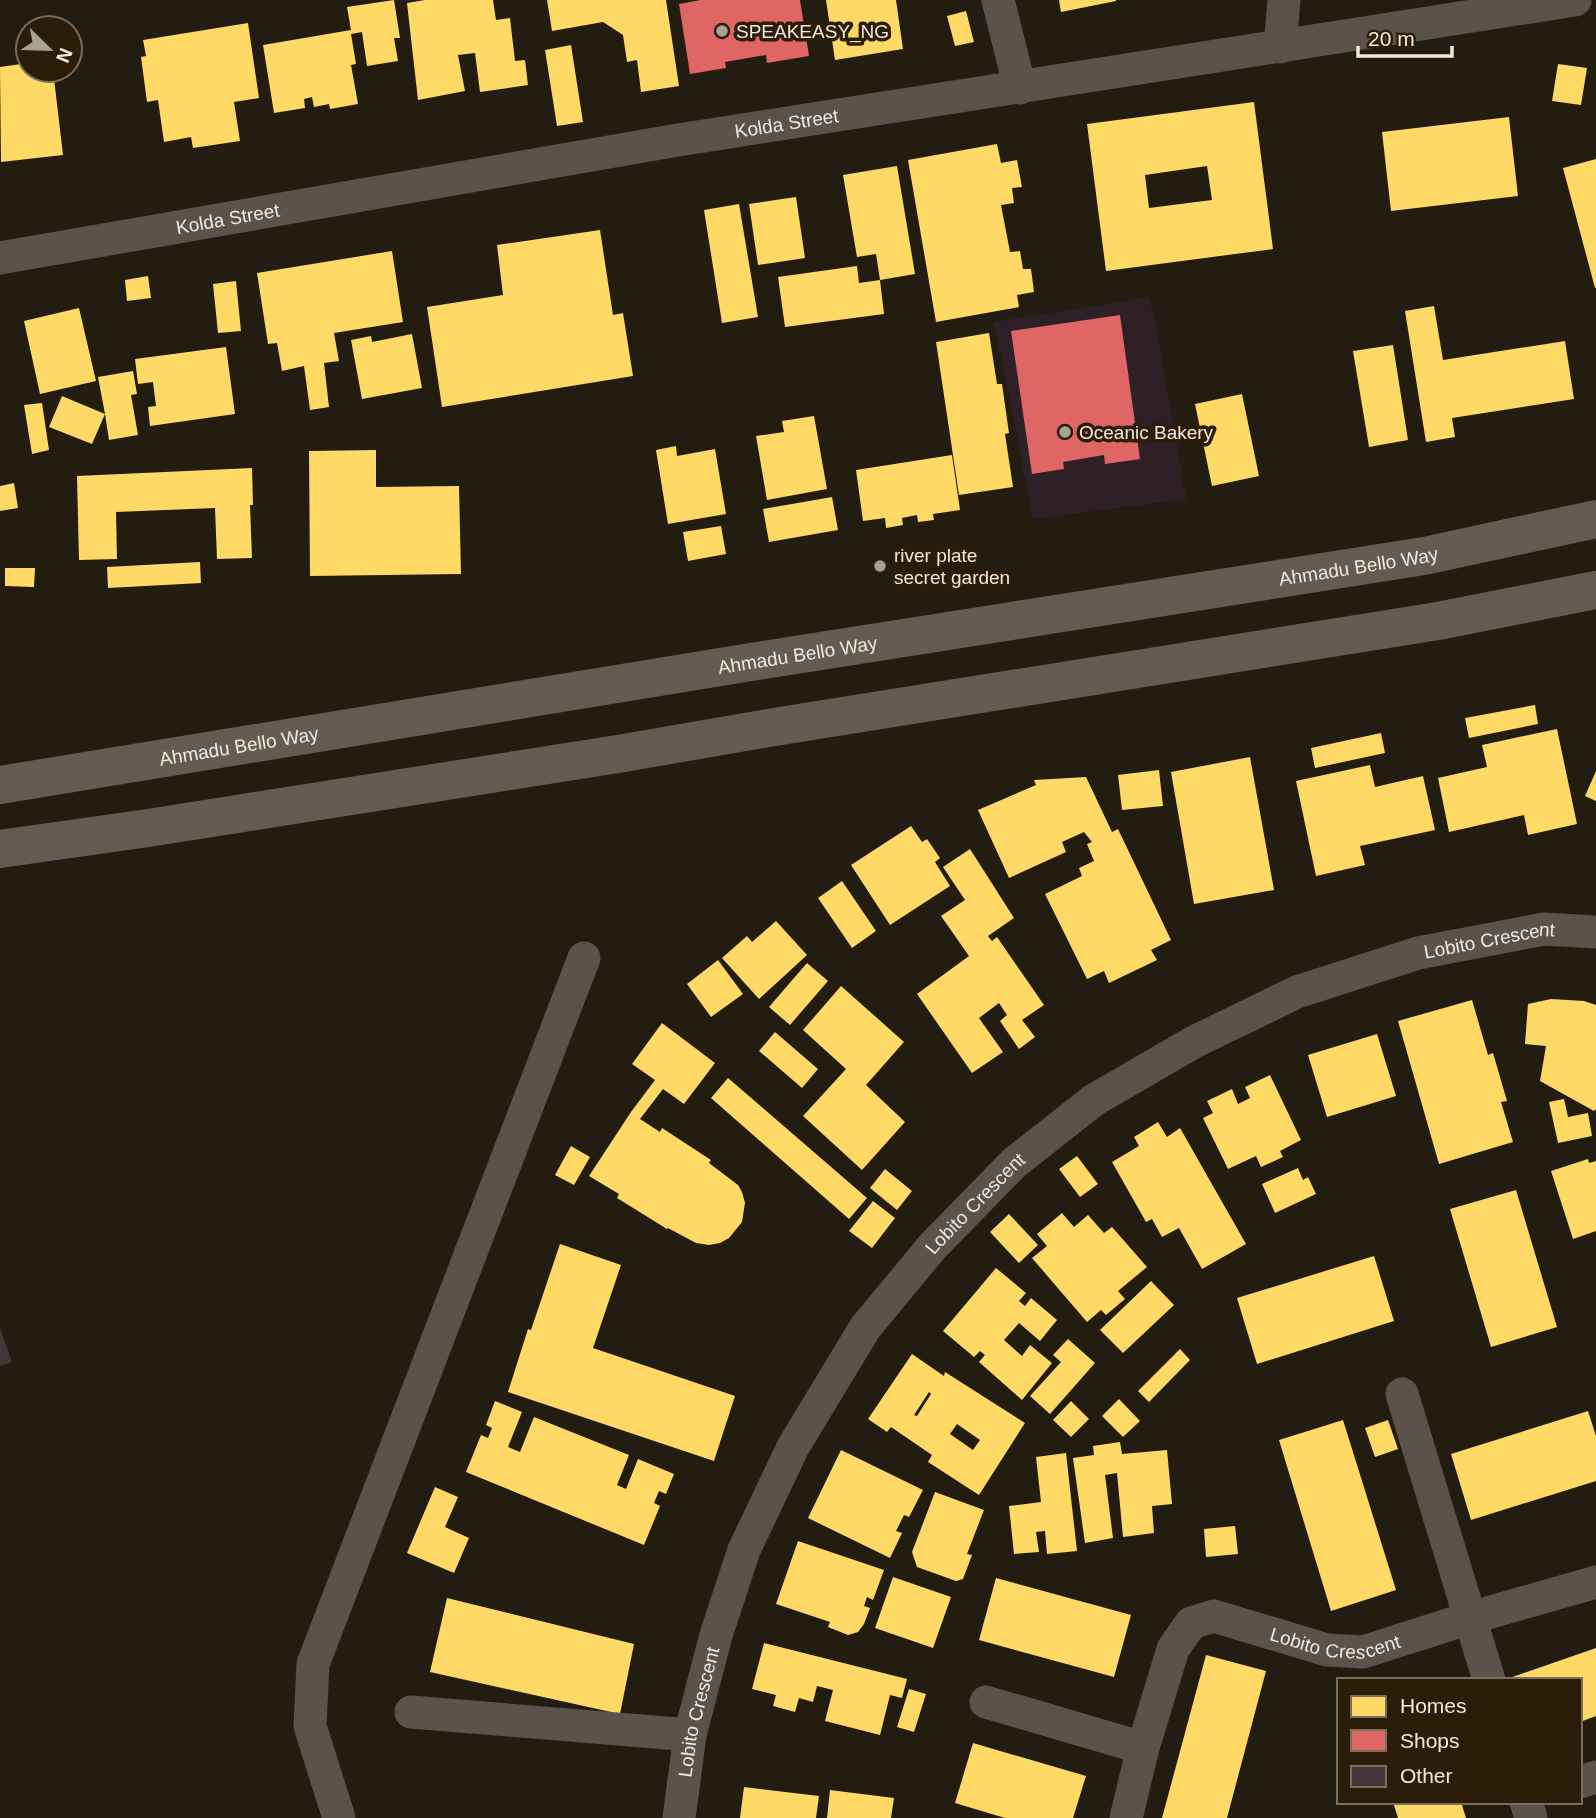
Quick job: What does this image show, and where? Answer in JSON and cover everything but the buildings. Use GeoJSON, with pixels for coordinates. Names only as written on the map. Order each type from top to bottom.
{"type":"FeatureCollection","features":[{"type":"Feature","properties":{"kind":"main road","name":"Ahmadu Bello Way"},"geometry":{"type":"LineString","coordinates":[[0,785],[751,662],[1424,556],[1596,519]]}},
{"type":"Feature","properties":{"kind":"main road"},"geometry":{"type":"LineString","coordinates":[[0,849],[162,826],[1424,624],[1596,590]]}},
{"type":"Feature","properties":{"kind":"street"},"geometry":{"type":"LineString","coordinates":[[998,0],[1020,88]]}},
{"type":"Feature","properties":{"kind":"street"},"geometry":{"type":"LineString","coordinates":[[1280,47],[1284,0]]}},
{"type":"Feature","properties":{"kind":"street","name":"Kolda Street"},"geometry":{"type":"LineString","coordinates":[[0,258],[664,142],[1575,0]]}},
{"type":"Feature","properties":{"kind":"street","name":"Lobito Crescent"},"geometry":{"type":"LineString","coordinates":[[679,1818],[690,1735],[716,1635],[744,1550],[793,1447],[865,1328],[932,1247],[1014,1163],[1094,1100],[1194,1042],[1297,992],[1418,953],[1544,929],[1596,932]]}},
{"type":"Feature","properties":{"kind":"street"},"geometry":{"type":"LineString","coordinates":[[339,1818],[310,1726],[313,1664],[584,958]]}},
{"type":"Feature","properties":{"kind":"street"},"geometry":{"type":"LineString","coordinates":[[1402,1394],[1488,1678]]}},
{"type":"Feature","properties":{"kind":"street","name":"Lobito Crescent"},"geometry":{"type":"LineString","coordinates":[[1126,1818],[1143,1748],[1173,1649],[1191,1623],[1214,1616],[1327,1650],[1363,1653],[1470,1618],[1596,1582]]}},
{"type":"Feature","properties":{"kind":"street"},"geometry":{"type":"LineString","coordinates":[[986,1702],[1143,1748]]}},
{"type":"Feature","properties":{"kind":"street"},"geometry":{"type":"LineString","coordinates":[[411,1712],[690,1735]]}},
{"type":"Feature","properties":{"kind":"shaded area"},"geometry":{"type":"Polygon","coordinates":[[[1149,297],[1157,328],[1186,499],[1033,519],[994,322],[1149,297]]]}},
{"type":"Feature","properties":{"kind":"place","name":"SPEAKEASY_NG"},"geometry":{"type":"Point","coordinates":[722,31]}},
{"type":"Feature","properties":{"kind":"place","name":"Oceanic Bakery"},"geometry":{"type":"Point","coordinates":[1065,432]}},
{"type":"Feature","properties":{"kind":"place","name":"river plate secret garden"},"geometry":{"type":"Point","coordinates":[880,566]}}]}
